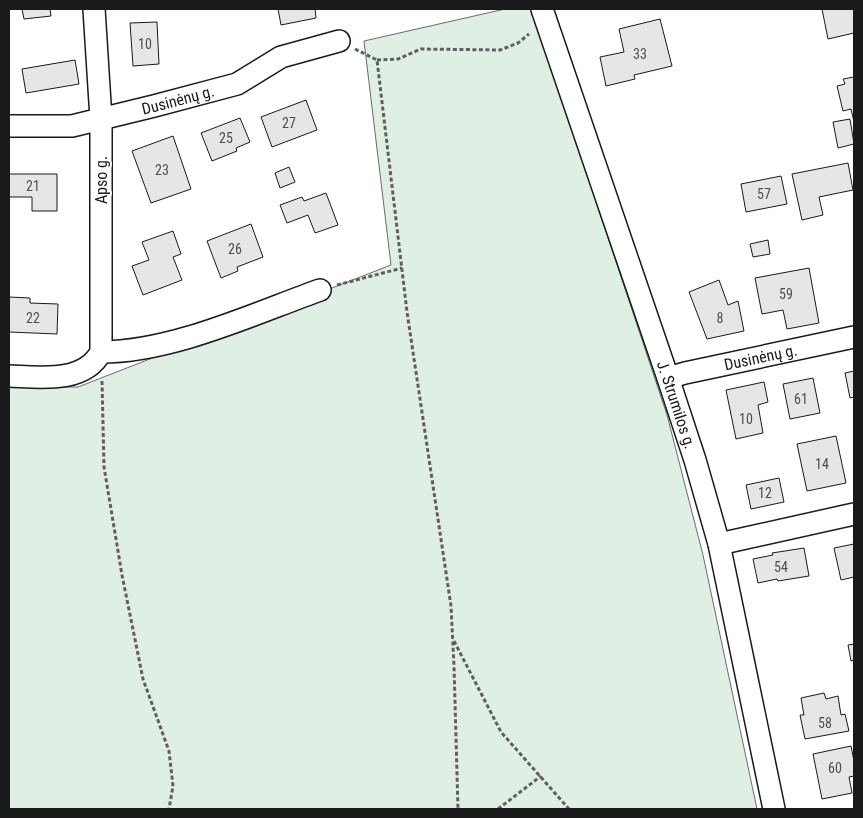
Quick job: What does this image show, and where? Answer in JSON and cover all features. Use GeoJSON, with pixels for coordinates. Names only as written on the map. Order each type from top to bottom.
{"type":"FeatureCollection","features":[{"type":"Feature","properties":{"kind":"street","name":"Apso g."},"geometry":{"type":"LineString","coordinates":[[94,9],[101,119],[101,352]]}},
{"type":"Feature","properties":{"kind":"street","name":"J. Strumilos g."},"geometry":{"type":"LineString","coordinates":[[544,16],[695,460],[719,544],[774,809]]}},
{"type":"Feature","properties":{"kind":"street","name":"Dusinėnų g."},"geometry":{"type":"LineString","coordinates":[[9,126],[72,126],[238,84],[281,57],[339,40]]}},
{"type":"Feature","properties":{"kind":"street"},"geometry":{"type":"LineString","coordinates":[[9,376],[56,378],[85,368],[96,361],[101,352],[126,352],[199,334],[320,290]]}},
{"type":"Feature","properties":{"kind":"street","name":"Dusinėnų g."},"geometry":{"type":"LineString","coordinates":[[668,378],[854,337]]}},
{"type":"Feature","properties":{"kind":"street"},"geometry":{"type":"LineString","coordinates":[[719,544],[854,514]]}},
{"type":"Feature","properties":{"kind":"path"},"geometry":{"type":"LineString","coordinates":[[339,40],[377,60],[398,59],[421,49],[500,50],[518,44],[544,16]]}},
{"type":"Feature","properties":{"kind":"path"},"geometry":{"type":"LineString","coordinates":[[377,60],[402,268],[451,606],[458,809]]}},
{"type":"Feature","properties":{"kind":"path"},"geometry":{"type":"LineString","coordinates":[[320,290],[402,268]]}},
{"type":"Feature","properties":{"kind":"path"},"geometry":{"type":"LineString","coordinates":[[101,352],[104,467],[122,575],[143,679],[170,751],[173,786],[170,809]]}},
{"type":"Feature","properties":{"kind":"path"},"geometry":{"type":"LineString","coordinates":[[453,638],[501,732],[569,809]]}},
{"type":"Feature","properties":{"kind":"path"},"geometry":{"type":"LineString","coordinates":[[498,809],[541,776]]}},
{"type":"Feature","properties":{"kind":"green space"},"geometry":{"type":"Polygon","coordinates":[[[505,9],[532,9],[667,415],[703,555],[757,809],[9,809],[9,387],[78,387],[391,265],[364,41],[505,9]]]}},
{"type":"Feature","properties":{"kind":"building"},"geometry":{"type":"Polygon","coordinates":[[[22,9],[50,9],[51,16],[24,19],[22,9]]]}},
{"type":"Feature","properties":{"kind":"building"},"geometry":{"type":"Polygon","coordinates":[[[278,9],[315,9],[316,18],[281,25],[278,9]]]}},
{"type":"Feature","properties":{"kind":"building"},"geometry":{"type":"Polygon","coordinates":[[[822,9],[854,9],[854,33],[828,39],[822,9]]]}},
{"type":"Feature","properties":{"kind":"building"},"geometry":{"type":"Polygon","coordinates":[[[660,19],[672,66],[634,75],[635,79],[606,86],[600,57],[624,52],[619,29],[660,19]]]}},
{"type":"Feature","properties":{"kind":"building"},"geometry":{"type":"Polygon","coordinates":[[[157,22],[159,64],[133,66],[130,23],[157,22]]]}},
{"type":"Feature","properties":{"kind":"building"},"geometry":{"type":"Polygon","coordinates":[[[75,60],[79,84],[26,93],[22,69],[75,60]]]}},
{"type":"Feature","properties":{"kind":"building"},"geometry":{"type":"Polygon","coordinates":[[[854,77],[854,122],[851,109],[843,111],[837,86],[845,84],[843,79],[854,77]]]}},
{"type":"Feature","properties":{"kind":"building"},"geometry":{"type":"Polygon","coordinates":[[[306,100],[317,130],[272,147],[261,117],[306,100]]]}},
{"type":"Feature","properties":{"kind":"building"},"geometry":{"type":"Polygon","coordinates":[[[240,118],[250,142],[236,148],[237,151],[212,161],[201,133],[240,118]]]}},
{"type":"Feature","properties":{"kind":"building"},"geometry":{"type":"Polygon","coordinates":[[[850,119],[854,144],[838,148],[833,122],[850,119]]]}},
{"type":"Feature","properties":{"kind":"building"},"geometry":{"type":"Polygon","coordinates":[[[173,136],[191,189],[151,203],[132,151],[173,136]]]}},
{"type":"Feature","properties":{"kind":"building"},"geometry":{"type":"Polygon","coordinates":[[[848,163],[853,190],[819,197],[823,215],[802,220],[792,174],[848,163]]]}},
{"type":"Feature","properties":{"kind":"building"},"geometry":{"type":"Polygon","coordinates":[[[289,167],[295,182],[280,188],[275,173],[289,167]]]}},
{"type":"Feature","properties":{"kind":"building"},"geometry":{"type":"Polygon","coordinates":[[[9,174],[57,174],[57,211],[32,211],[32,197],[9,197],[9,174]]]}},
{"type":"Feature","properties":{"kind":"building"},"geometry":{"type":"Polygon","coordinates":[[[781,176],[787,204],[746,212],[741,184],[781,176]]]}},
{"type":"Feature","properties":{"kind":"building"},"geometry":{"type":"Polygon","coordinates":[[[326,193],[338,225],[315,233],[308,215],[287,223],[280,205],[302,197],[304,201],[326,193]]]}},
{"type":"Feature","properties":{"kind":"building"},"geometry":{"type":"Polygon","coordinates":[[[251,224],[263,257],[237,267],[238,271],[221,278],[207,241],[251,224]]]}},
{"type":"Feature","properties":{"kind":"building"},"geometry":{"type":"Polygon","coordinates":[[[173,231],[181,254],[173,257],[182,280],[143,295],[132,266],[149,260],[142,242],[173,231]]]}},
{"type":"Feature","properties":{"kind":"building"},"geometry":{"type":"Polygon","coordinates":[[[768,240],[770,254],[753,257],[750,244],[768,240]]]}},
{"type":"Feature","properties":{"kind":"building"},"geometry":{"type":"Polygon","coordinates":[[[809,268],[819,323],[787,329],[783,310],[762,314],[755,278],[809,268]]]}},
{"type":"Feature","properties":{"kind":"building"},"geometry":{"type":"Polygon","coordinates":[[[719,280],[728,305],[738,301],[744,331],[707,339],[689,292],[719,280]]]}},
{"type":"Feature","properties":{"kind":"building"},"geometry":{"type":"Polygon","coordinates":[[[9,297],[30,298],[30,303],[58,304],[57,334],[9,332],[9,297]]]}},
{"type":"Feature","properties":{"kind":"building"},"geometry":{"type":"Polygon","coordinates":[[[854,371],[854,397],[850,398],[845,373],[854,371]]]}},
{"type":"Feature","properties":{"kind":"building"},"geometry":{"type":"Polygon","coordinates":[[[813,378],[820,413],[790,419],[783,384],[813,378]]]}},
{"type":"Feature","properties":{"kind":"building"},"geometry":{"type":"Polygon","coordinates":[[[764,382],[768,402],[758,405],[763,433],[736,439],[726,390],[764,382]]]}},
{"type":"Feature","properties":{"kind":"building"},"geometry":{"type":"Polygon","coordinates":[[[836,436],[846,483],[807,491],[797,444],[836,436]]]}},
{"type":"Feature","properties":{"kind":"building"},"geometry":{"type":"Polygon","coordinates":[[[779,478],[784,502],[751,509],[746,485],[779,478]]]}},
{"type":"Feature","properties":{"kind":"building"},"geometry":{"type":"Polygon","coordinates":[[[854,544],[854,577],[841,580],[834,548],[854,544]]]}},
{"type":"Feature","properties":{"kind":"building"},"geometry":{"type":"Polygon","coordinates":[[[804,548],[809,576],[758,583],[753,559],[773,555],[772,553],[804,548]]]}},
{"type":"Feature","properties":{"kind":"building"},"geometry":{"type":"Polygon","coordinates":[[[854,644],[854,660],[851,661],[848,645],[854,644]]]}},
{"type":"Feature","properties":{"kind":"building"},"geometry":{"type":"Polygon","coordinates":[[[824,693],[826,699],[838,696],[841,715],[845,714],[849,731],[805,739],[800,715],[804,715],[801,698],[824,693]]]}},
{"type":"Feature","properties":{"kind":"building"},"geometry":{"type":"Polygon","coordinates":[[[851,746],[854,761],[854,776],[849,777],[852,793],[822,799],[813,754],[851,746]]]}}]}
